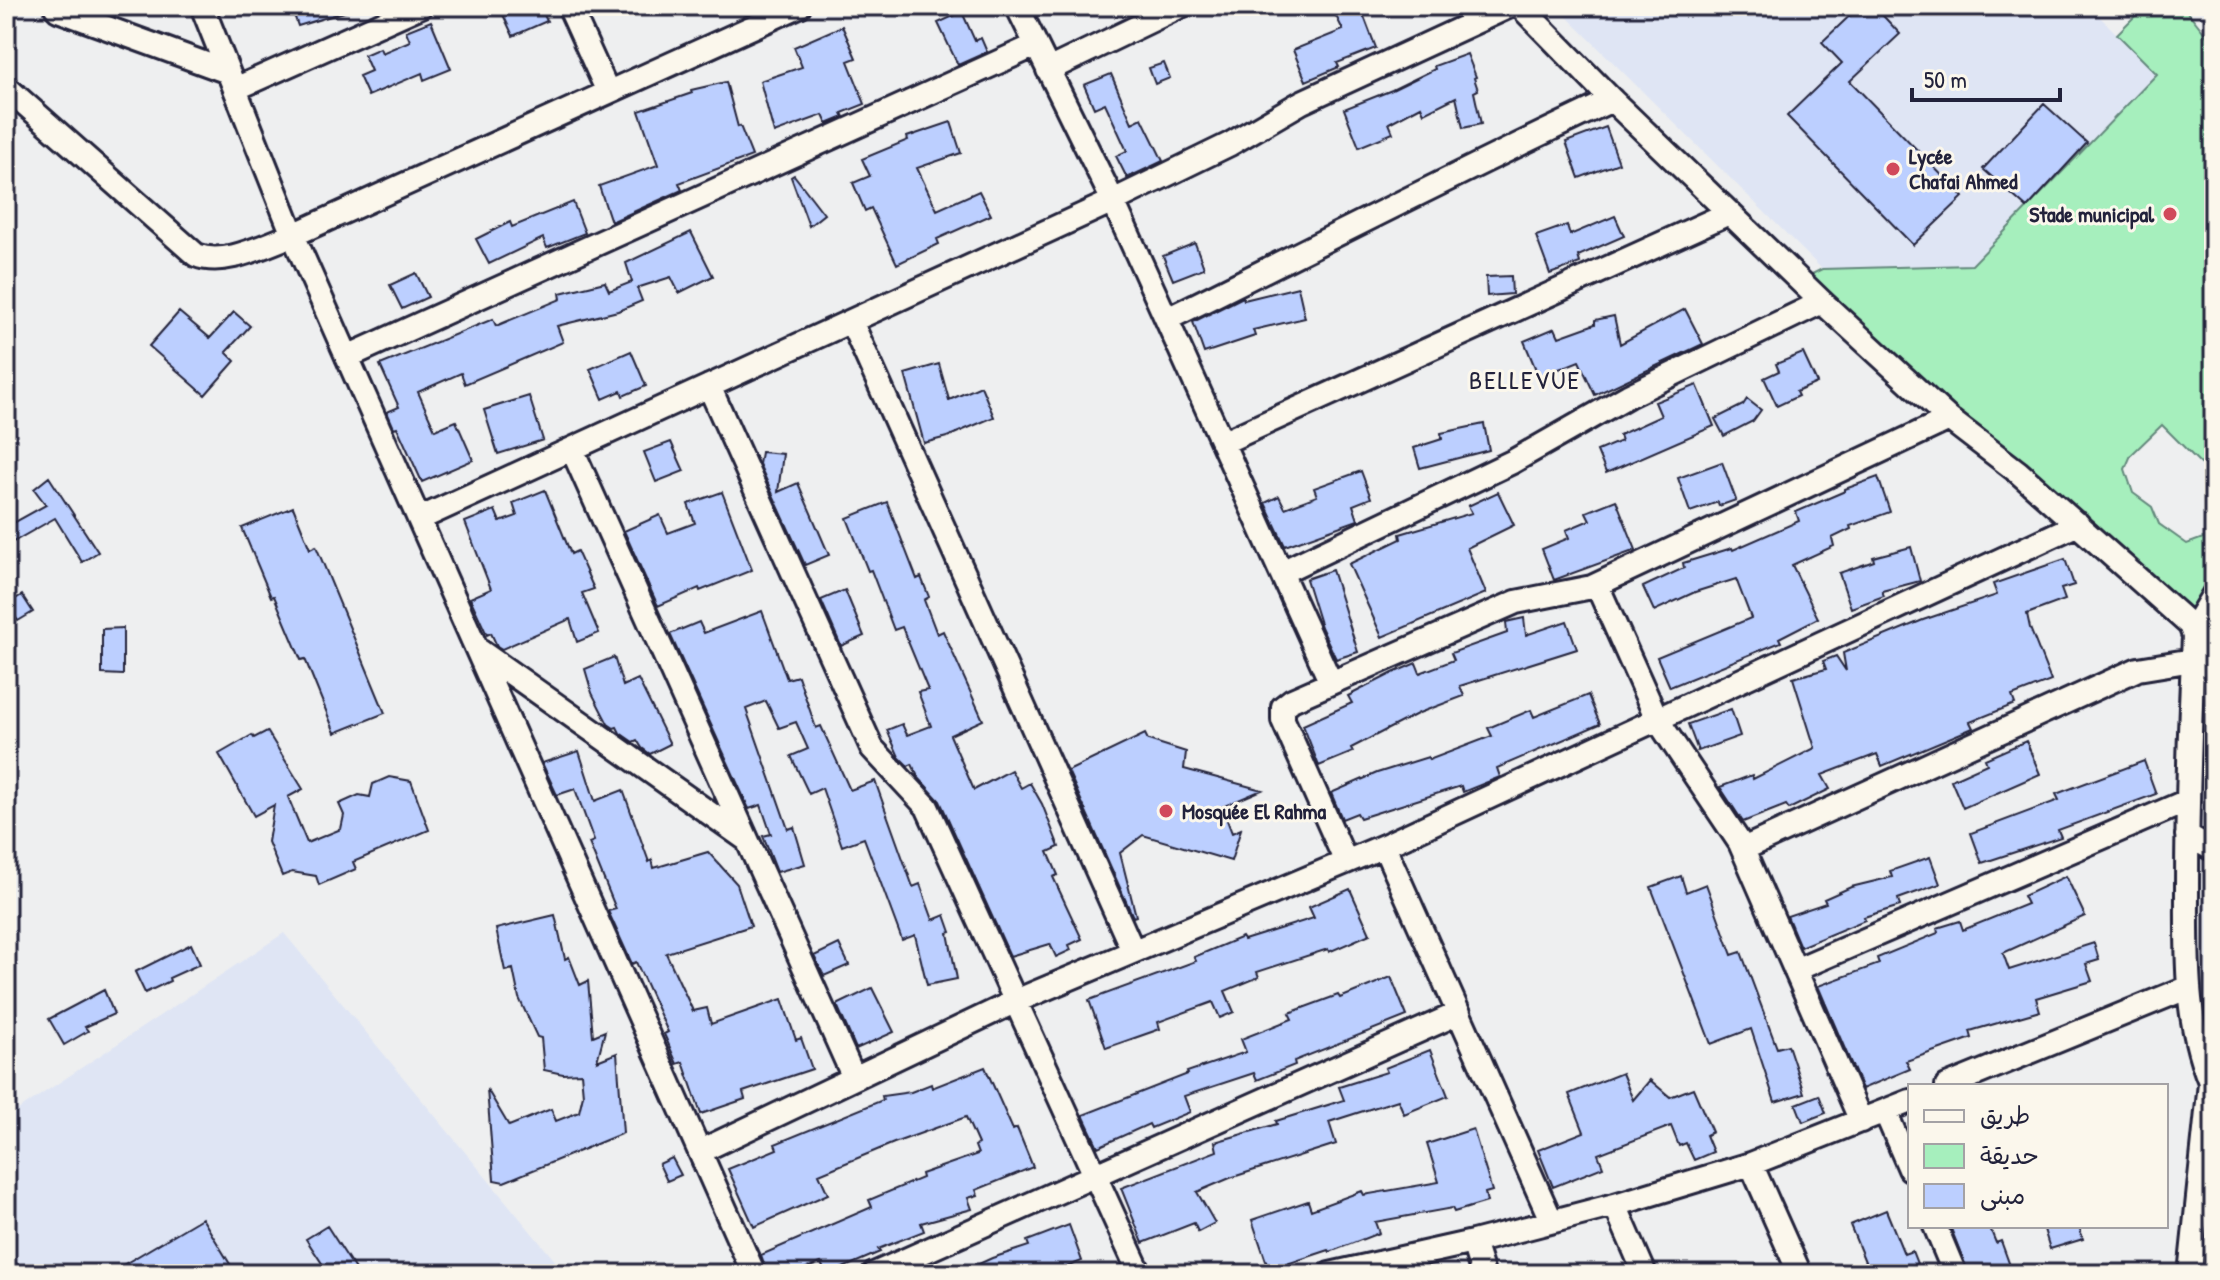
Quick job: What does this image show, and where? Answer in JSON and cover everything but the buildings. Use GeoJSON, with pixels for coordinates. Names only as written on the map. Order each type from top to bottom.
{"type":"FeatureCollection","features":[{"type":"Feature","properties":{"kind":"street"},"geometry":{"type":"LineString","coordinates":[[55,6],[58,10],[231,81],[421,6]]}},
{"type":"Feature","properties":{"kind":"street"},"geometry":{"type":"LineString","coordinates":[[202,6],[293,235],[754,1274]]}},
{"type":"Feature","properties":{"kind":"street"},"geometry":{"type":"LineString","coordinates":[[569,6],[608,92]]}},
{"type":"Feature","properties":{"kind":"street"},"geometry":{"type":"LineString","coordinates":[[6,87],[196,255],[209,261],[293,235],[799,6]]}},
{"type":"Feature","properties":{"kind":"street"},"geometry":{"type":"LineString","coordinates":[[1017,6],[1113,201],[1331,683]]}},
{"type":"Feature","properties":{"kind":"street"},"geometry":{"type":"LineString","coordinates":[[1048,70],[1181,6]]}},
{"type":"Feature","properties":{"kind":"street"},"geometry":{"type":"LineString","coordinates":[[419,519],[1113,201],[1230,144],[1302,102],[1510,6]]}},
{"type":"Feature","properties":{"kind":"street"},"geometry":{"type":"LineString","coordinates":[[1520,6],[1612,100],[1822,302],[1949,419],[2018,472],[2190,625],[2193,660],[2187,801],[2189,987],[2197,1043],[2212,1087],[2190,1274]]}},
{"type":"Feature","properties":{"kind":"street"},"geometry":{"type":"LineString","coordinates":[[347,357],[1036,45]]}},
{"type":"Feature","properties":{"kind":"street"},"geometry":{"type":"LineString","coordinates":[[1167,319],[1381,215],[1472,165],[1612,100]]}},
{"type":"Feature","properties":{"kind":"street"},"geometry":{"type":"LineString","coordinates":[[1224,442],[1729,213]]}},
{"type":"Feature","properties":{"kind":"street"},"geometry":{"type":"LineString","coordinates":[[1282,572],[1512,462],[1628,396],[1822,302]]}},
{"type":"Feature","properties":{"kind":"street"},"geometry":{"type":"LineString","coordinates":[[851,321],[1133,951]]}},
{"type":"Feature","properties":{"kind":"street"},"geometry":{"type":"LineString","coordinates":[[709,386],[872,748],[927,807],[1140,1274]]}},
{"type":"Feature","properties":{"kind":"street"},"geometry":{"type":"LineString","coordinates":[[1346,862],[1283,720],[1283,707],[1292,700],[1516,602],[1597,585],[1949,419]]}},
{"type":"Feature","properties":{"kind":"street"},"geometry":{"type":"LineString","coordinates":[[572,449],[854,1078]]}},
{"type":"Feature","properties":{"kind":"street"},"geometry":{"type":"LineString","coordinates":[[701,1151],[1016,1001],[1384,846],[2078,524]]}},
{"type":"Feature","properties":{"kind":"street"},"geometry":{"type":"LineString","coordinates":[[1597,585],[1657,719],[1743,849],[1861,1121]]}},
{"type":"Feature","properties":{"kind":"street"},"geometry":{"type":"LineString","coordinates":[[2192,630],[2214,594]]}},
{"type":"Feature","properties":{"kind":"street"},"geometry":{"type":"LineString","coordinates":[[476,648],[747,840]]}},
{"type":"Feature","properties":{"kind":"street"},"geometry":{"type":"LineString","coordinates":[[1743,849],[2138,669],[2193,660]]}},
{"type":"Feature","properties":{"kind":"street"},"geometry":{"type":"LineString","coordinates":[[1795,970],[2187,801]]}},
{"type":"Feature","properties":{"kind":"street"},"geometry":{"type":"LineString","coordinates":[[2187,835],[2214,850]]}},
{"type":"Feature","properties":{"kind":"street"},"geometry":{"type":"LineString","coordinates":[[1384,846],[1551,1220]]}},
{"type":"Feature","properties":{"kind":"street"},"geometry":{"type":"LineString","coordinates":[[1952,1084],[2189,987]]}},
{"type":"Feature","properties":{"kind":"street"},"geometry":{"type":"LineString","coordinates":[[874,1274],[1459,1013]]}},
{"type":"Feature","properties":{"kind":"street"},"geometry":{"type":"LineString","coordinates":[[1330,1274],[1473,1242],[1615,1205],[1751,1164],[1908,1102]]}},
{"type":"Feature","properties":{"kind":"street"},"geometry":{"type":"LineString","coordinates":[[1885,1111],[1908,1164]]}},
{"type":"Feature","properties":{"kind":"street"},"geometry":{"type":"LineString","coordinates":[[1751,1164],[1800,1274]]}},
{"type":"Feature","properties":{"kind":"street"},"geometry":{"type":"LineString","coordinates":[[1615,1205],[1645,1274]]}},
{"type":"Feature","properties":{"kind":"street"},"geometry":{"type":"LineString","coordinates":[[1936,1228],[1955,1274]]}},
{"type":"Feature","properties":{"kind":"street"},"geometry":{"type":"LineString","coordinates":[[1473,1242],[1483,1274]]}},
{"type":"Feature","properties":{"kind":"shaded area","name":"Lycée Chafai Ahmed"},"geometry":{"type":"Polygon","coordinates":[[[1556,6],[2089,6],[2157,74],[1971,265],[1822,269],[1556,6]]]}},
{"type":"Feature","properties":{"kind":"shaded area"},"geometry":{"type":"Polygon","coordinates":[[[284,933],[566,1274],[6,1274],[6,1118],[284,933]]]}},
{"type":"Feature","properties":{"kind":"green space"},"geometry":{"type":"Polygon","coordinates":[[[2145,6],[2183,6],[2214,45],[2214,477],[2162,425],[2131,455],[2125,469],[2133,493],[2152,507],[2159,524],[2187,544],[2214,534],[2214,591],[2190,625],[1800,280],[1822,269],[1972,265],[2157,74],[2117,34],[2145,6]]]}},
{"type":"Feature","properties":{"kind":"place","name":"Lycée Chafai Ahmed"},"geometry":{"type":"Point","coordinates":[1893,169]}},
{"type":"Feature","properties":{"kind":"place","name":"Stade municipal"},"geometry":{"type":"Point","coordinates":[2170,214]}},
{"type":"Feature","properties":{"kind":"place","name":"Mosquée El Rahma"},"geometry":{"type":"Point","coordinates":[1166,811]}},
{"type":"Feature","properties":{"kind":"district","name":"BELLEVUE"},"geometry":{"type":"Point","coordinates":[1525,379]}}]}
